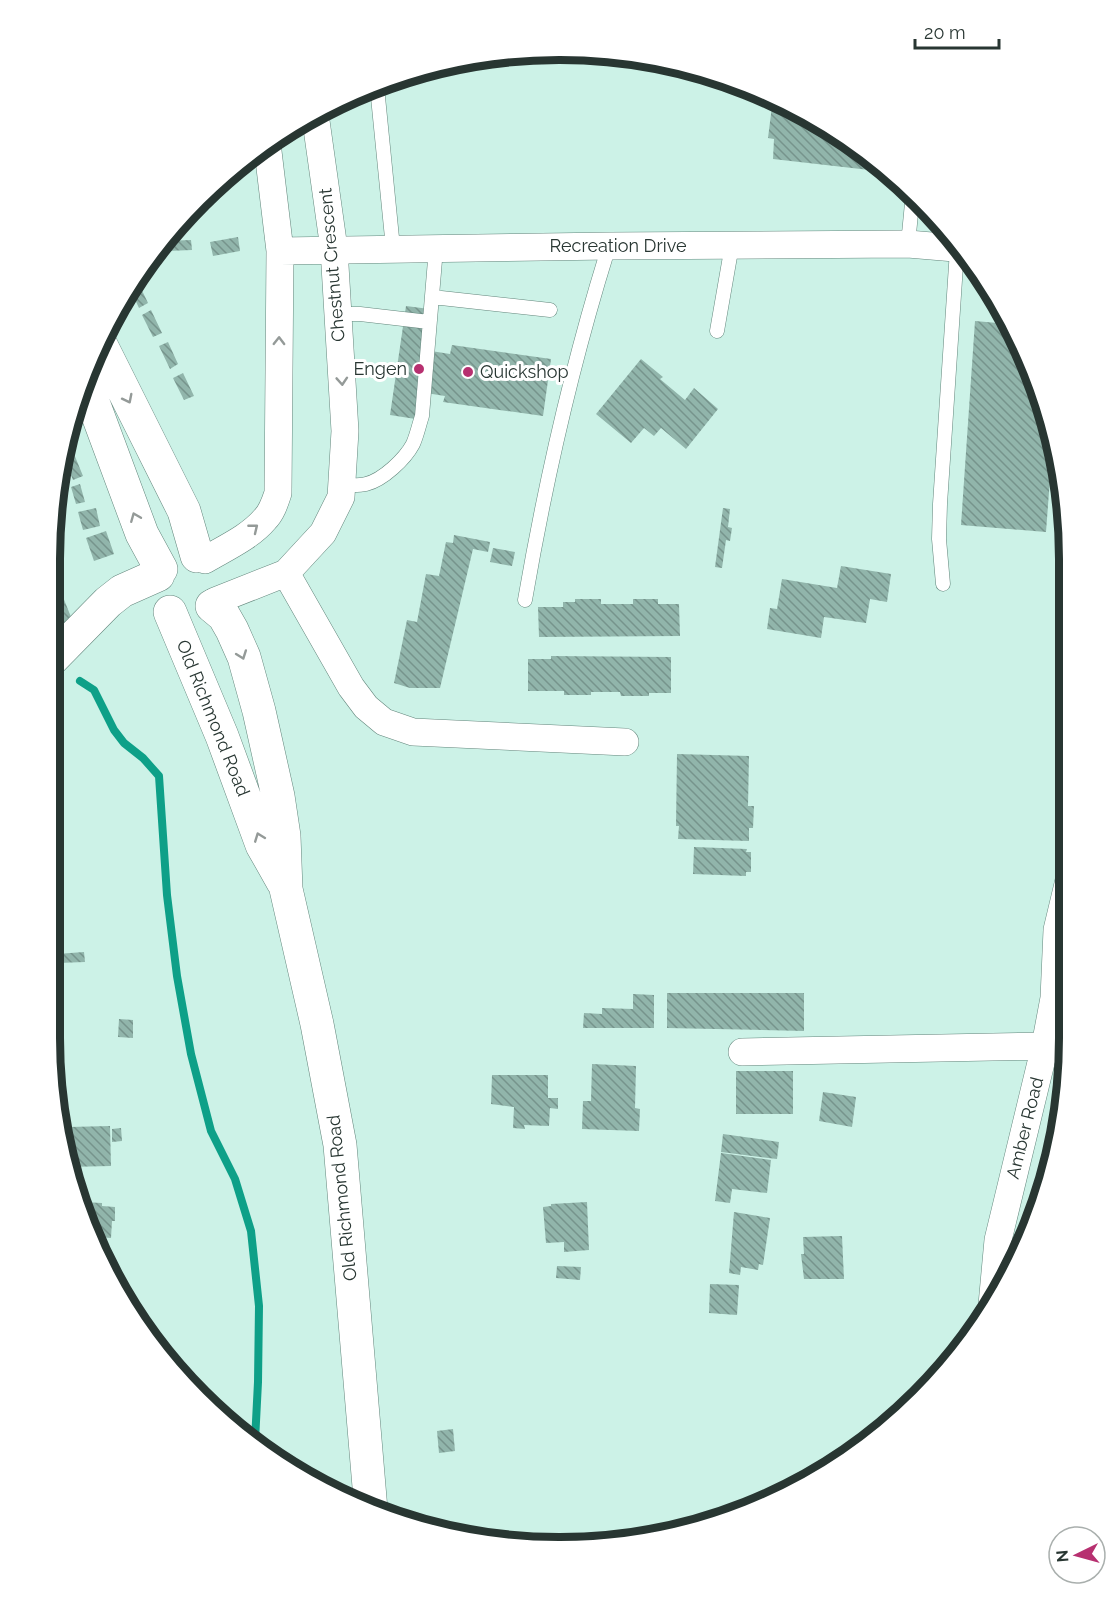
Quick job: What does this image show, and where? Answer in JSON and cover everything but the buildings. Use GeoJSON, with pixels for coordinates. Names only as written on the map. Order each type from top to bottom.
{"type":"FeatureCollection","features":[{"type":"Feature","properties":{"kind":"street","name":"Chestnut Crescent"},"geometry":{"type":"LineString","coordinates":[[214,604],[286,573],[323,533],[341,497],[345,431],[334,249],[316,124]]}},
{"type":"Feature","properties":{"kind":"street"},"geometry":{"type":"LineString","coordinates":[[60,651],[95,615],[129,610],[162,590],[177,556],[187,554],[201,558],[247,534],[265,519],[273,507],[278,493],[280,251],[268,154]]}},
{"type":"Feature","properties":{"kind":"street","name":"Recreation Drive"},"geometry":{"type":"LineString","coordinates":[[280,251],[909,244],[950,248]]}},
{"type":"Feature","properties":{"kind":"street"},"geometry":{"type":"LineString","coordinates":[[105,353],[184,511],[201,558],[215,572],[219,586],[214,604]]}},
{"type":"Feature","properties":{"kind":"street","name":"Old Richmond Road"},"geometry":{"type":"LineString","coordinates":[[89,392],[162,590],[222,736],[262,845],[286,889]]}},
{"type":"Feature","properties":{"kind":"street"},"geometry":{"type":"LineString","coordinates":[[286,573],[351,687],[366,707],[384,722],[413,732],[625,742]]}},
{"type":"Feature","properties":{"kind":"street","name":"Old Richmond Road"},"geometry":{"type":"LineString","coordinates":[[162,590],[181,617],[203,614],[214,604],[224,616],[244,657],[259,711],[283,826],[286,889],[317,1024],[340,1145],[370,1500]]}},
{"type":"Feature","properties":{"kind":"street","name":"Amber Road"},"geometry":{"type":"LineString","coordinates":[[994,1283],[998,1240],[1045,1046],[1054,998],[1059,926]]}},
{"type":"Feature","properties":{"kind":"street"},"geometry":{"type":"LineString","coordinates":[[742,1052],[1045,1046]]}},
{"type":"Feature","properties":{"kind":"lane"},"geometry":{"type":"LineString","coordinates":[[378,97],[393,248]]}},
{"type":"Feature","properties":{"kind":"lane"},"geometry":{"type":"LineString","coordinates":[[909,244],[912,205]]}},
{"type":"Feature","properties":{"kind":"lane"},"geometry":{"type":"LineString","coordinates":[[717,331],[732,245]]}},
{"type":"Feature","properties":{"kind":"lane"},"geometry":{"type":"LineString","coordinates":[[525,600],[543,494],[564,402],[609,246]]}},
{"type":"Feature","properties":{"kind":"lane"},"geometry":{"type":"LineString","coordinates":[[342,485],[367,484],[378,479],[392,468],[413,444],[422,416],[436,248]]}},
{"type":"Feature","properties":{"kind":"lane"},"geometry":{"type":"LineString","coordinates":[[943,584],[939,538],[940,504],[956,255]]}},
{"type":"Feature","properties":{"kind":"lane"},"geometry":{"type":"LineString","coordinates":[[432,297],[550,310]]}},
{"type":"Feature","properties":{"kind":"lane"},"geometry":{"type":"LineString","coordinates":[[338,314],[360,314],[429,322]]}},
{"type":"Feature","properties":{"kind":"waterway"},"geometry":{"type":"LineString","coordinates":[[80,681],[94,690],[114,730],[124,743],[143,758],[159,776],[167,895],[177,976],[191,1054],[211,1131],[235,1179],[251,1231],[259,1306],[255,1434]]}},
{"type":"Feature","properties":{"kind":"place","name":"Engen"},"geometry":{"type":"Point","coordinates":[419,369]}},
{"type":"Feature","properties":{"kind":"place","name":"Quickshop"},"geometry":{"type":"Point","coordinates":[468,372]}}]}
